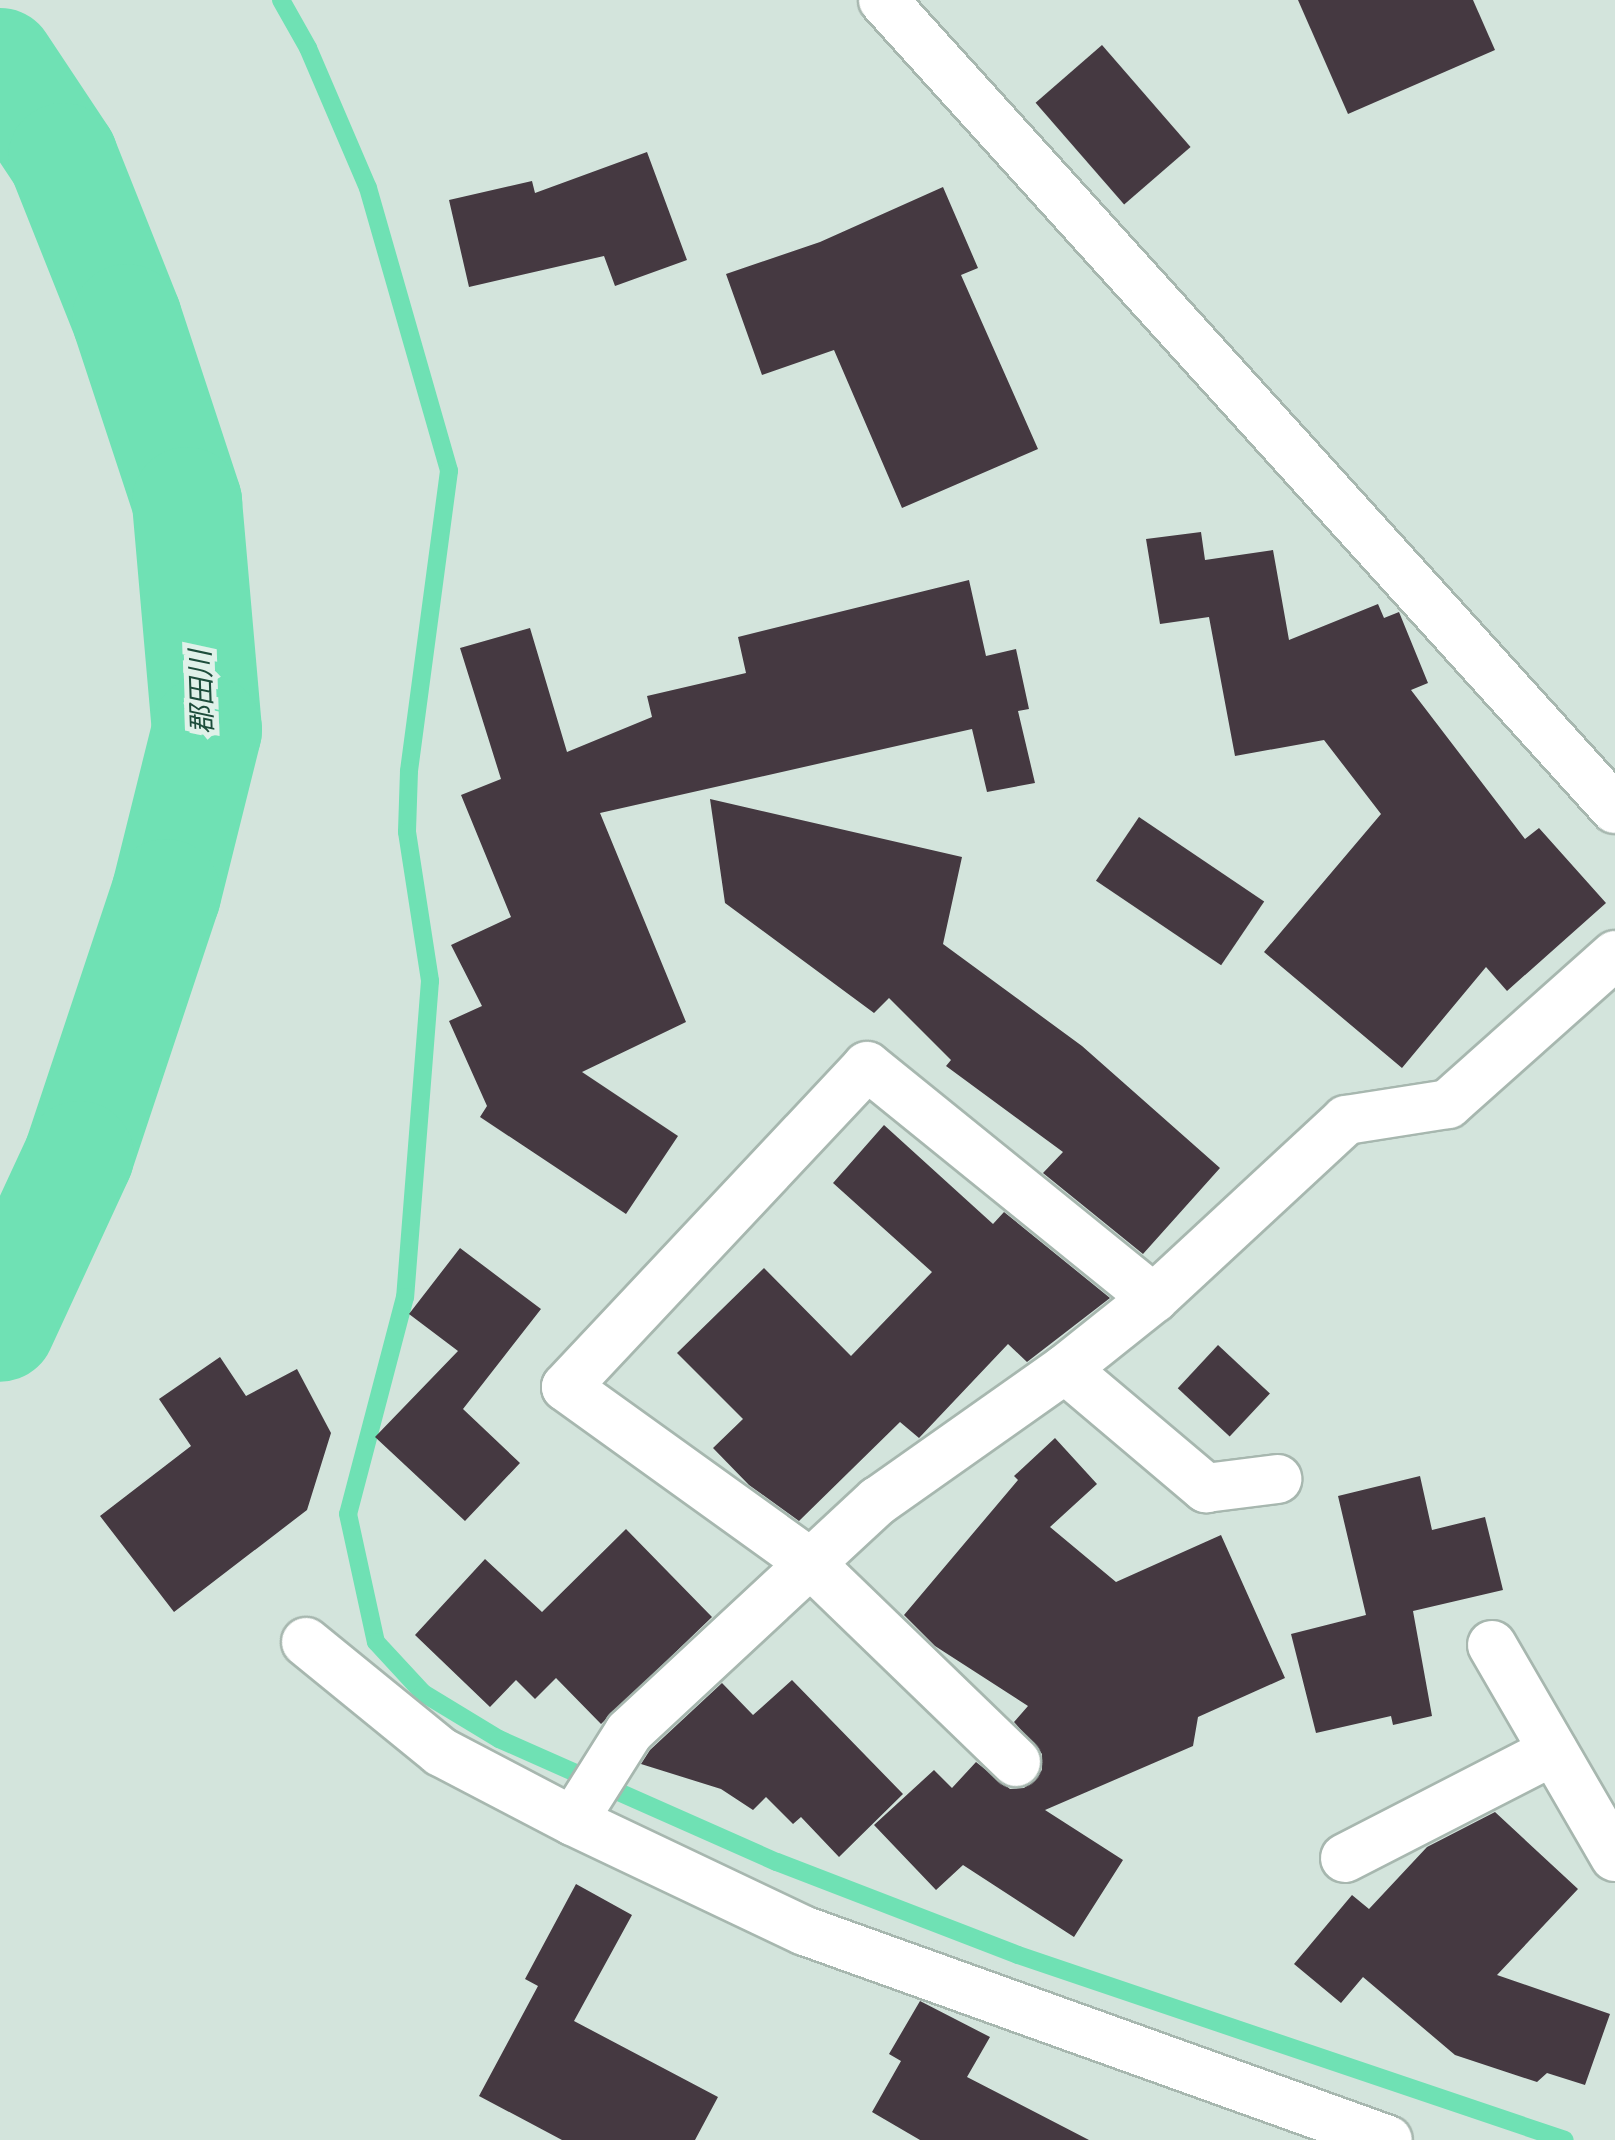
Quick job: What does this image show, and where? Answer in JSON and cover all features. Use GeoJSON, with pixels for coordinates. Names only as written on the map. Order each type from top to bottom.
{"type":"FeatureCollection","features":[{"type":"Feature","properties":{"kind":"street"},"geometry":{"type":"LineString","coordinates":[[884,0],[1615,808]]}},
{"type":"Feature","properties":{"kind":"street"},"geometry":{"type":"LineString","coordinates":[[575,1819],[629,1732],[808,1561],[878,1501],[1065,1370],[1154,1298],[1346,1120],[1448,1104],[1615,955]]}},
{"type":"Feature","properties":{"kind":"street"},"geometry":{"type":"LineString","coordinates":[[1016,1762],[808,1561],[566,1387],[867,1066],[1154,1298]]}},
{"type":"Feature","properties":{"kind":"street"},"geometry":{"type":"LineString","coordinates":[[1065,1370],[1206,1488],[1278,1480]]}},
{"type":"Feature","properties":{"kind":"street"},"geometry":{"type":"LineString","coordinates":[[306,1642],[441,1752],[805,1931],[1388,2140]]}},
{"type":"Feature","properties":{"kind":"street"},"geometry":{"type":"LineString","coordinates":[[1492,1645],[1615,1857]]}},
{"type":"Feature","properties":{"kind":"street"},"geometry":{"type":"LineString","coordinates":[[1345,1858],[1553,1751]]}},
{"type":"Feature","properties":{"kind":"building"},"geometry":{"type":"Polygon","coordinates":[[[1298,0],[1473,0],[1495,50],[1348,114],[1298,0]]]}},
{"type":"Feature","properties":{"kind":"building"},"geometry":{"type":"Polygon","coordinates":[[[1102,45],[1191,147],[1124,205],[1036,103],[1102,45]]]}},
{"type":"Feature","properties":{"kind":"building"},"geometry":{"type":"Polygon","coordinates":[[[647,152],[687,260],[615,286],[604,256],[469,287],[449,200],[532,181],[535,193],[647,152]]]}},
{"type":"Feature","properties":{"kind":"building"},"geometry":{"type":"Polygon","coordinates":[[[943,187],[978,268],[961,275],[1038,449],[902,508],[834,350],[762,375],[726,274],[820,242],[943,187]]]}},
{"type":"Feature","properties":{"kind":"building"},"geometry":{"type":"Polygon","coordinates":[[[1201,532],[1205,560],[1273,550],[1289,640],[1378,604],[1384,618],[1399,612],[1428,683],[1411,690],[1525,839],[1539,828],[1606,903],[1507,991],[1486,967],[1402,1068],[1264,952],[1381,814],[1324,740],[1235,756],[1209,617],[1160,624],[1146,539],[1201,532]]]}},
{"type":"Feature","properties":{"kind":"building"},"geometry":{"type":"Polygon","coordinates":[[[969,580],[986,656],[1016,649],[1029,709],[1018,711],[1035,783],[987,792],[972,729],[600,813],[686,1022],[582,1072],[678,1136],[626,1214],[480,1117],[487,1106],[449,1021],[482,1006],[451,945],[511,917],[461,795],[501,779],[460,648],[530,628],[567,752],[652,717],[647,696],[746,673],[738,637],[969,580]]]}},
{"type":"Feature","properties":{"kind":"building"},"geometry":{"type":"Polygon","coordinates":[[[710,799],[962,857],[943,944],[1082,1046],[1220,1168],[1143,1254],[1043,1173],[1063,1152],[946,1066],[951,1060],[889,998],[874,1013],[725,903],[710,799]]]}},
{"type":"Feature","properties":{"kind":"building"},"geometry":{"type":"Polygon","coordinates":[[[1139,817],[1264,901],[1221,965],[1096,881],[1139,817]]]}},
{"type":"Feature","properties":{"kind":"building"},"geometry":{"type":"Polygon","coordinates":[[[884,1125],[993,1224],[1004,1212],[1110,1298],[1027,1362],[1008,1344],[919,1438],[900,1422],[799,1521],[749,1485],[713,1448],[743,1419],[677,1353],[764,1268],[851,1356],[932,1272],[833,1183],[884,1125]]]}},
{"type":"Feature","properties":{"kind":"building"},"geometry":{"type":"Polygon","coordinates":[[[460,1248],[541,1309],[463,1409],[520,1463],[465,1521],[375,1437],[458,1351],[409,1314],[460,1248]]]}},
{"type":"Feature","properties":{"kind":"building"},"geometry":{"type":"Polygon","coordinates":[[[1218,1345],[1270,1393],[1230,1437],[1178,1388],[1218,1345]]]}},
{"type":"Feature","properties":{"kind":"building"},"geometry":{"type":"Polygon","coordinates":[[[220,1357],[246,1396],[297,1369],[331,1433],[307,1510],[174,1612],[100,1516],[191,1446],[159,1399],[220,1357]]]}},
{"type":"Feature","properties":{"kind":"building"},"geometry":{"type":"Polygon","coordinates":[[[1055,1438],[1097,1484],[1050,1527],[1116,1582],[1221,1535],[1285,1678],[1198,1717],[1193,1746],[1045,1810],[1123,1860],[1074,1937],[963,1865],[936,1890],[874,1825],[934,1770],[952,1788],[976,1762],[1010,1789],[1024,1788],[1042,1770],[1042,1754],[1014,1722],[1028,1706],[935,1646],[904,1615],[1018,1480],[1014,1476],[1055,1438]]]}},
{"type":"Feature","properties":{"kind":"building"},"geometry":{"type":"Polygon","coordinates":[[[1420,1476],[1432,1530],[1485,1517],[1503,1590],[1413,1611],[1432,1716],[1393,1725],[1391,1716],[1316,1733],[1291,1634],[1366,1615],[1338,1496],[1420,1476]]]}},
{"type":"Feature","properties":{"kind":"building"},"geometry":{"type":"Polygon","coordinates":[[[626,1529],[712,1617],[601,1724],[556,1678],[535,1699],[516,1680],[490,1707],[415,1635],[485,1559],[542,1612],[626,1529]]]}},
{"type":"Feature","properties":{"kind":"building"},"geometry":{"type":"Polygon","coordinates":[[[792,1680],[903,1794],[839,1857],[801,1817],[793,1824],[766,1797],[753,1810],[721,1789],[641,1764],[650,1750],[722,1683],[753,1715],[792,1680]]]}},
{"type":"Feature","properties":{"kind":"building"},"geometry":{"type":"Polygon","coordinates":[[[1495,1812],[1578,1889],[1497,1975],[1610,2014],[1585,2085],[1547,2073],[1537,2082],[1455,2055],[1363,1977],[1341,2003],[1294,1964],[1352,1895],[1369,1909],[1427,1847],[1495,1812]]]}},
{"type":"Feature","properties":{"kind":"building"},"geometry":{"type":"Polygon","coordinates":[[[576,1884],[632,1915],[574,2021],[718,2097],[695,2140],[562,2140],[479,2096],[538,1986],[525,1979],[576,1884]]]}},
{"type":"Feature","properties":{"kind":"building"},"geometry":{"type":"Polygon","coordinates":[[[920,2001],[990,2037],[967,2077],[1089,2140],[920,2140],[872,2112],[901,2061],[889,2054],[920,2001]]]}},
{"type":"Feature","properties":{"kind":"waterway"},"geometry":{"type":"LineString","coordinates":[[281,0],[308,48],[368,188],[449,471],[409,771],[407,832],[430,981],[405,1297],[348,1514],[376,1642],[423,1693],[499,1739],[777,1862],[1018,1955],[1565,2140]]}},
{"type":"Feature","properties":{"kind":"waterway","name":"郡田川"},"geometry":{"type":"LineString","coordinates":[[0,63],[63,158],[127,319],[187,502],[207,730],[166,894],[79,1156],[0,1327]]}}]}
